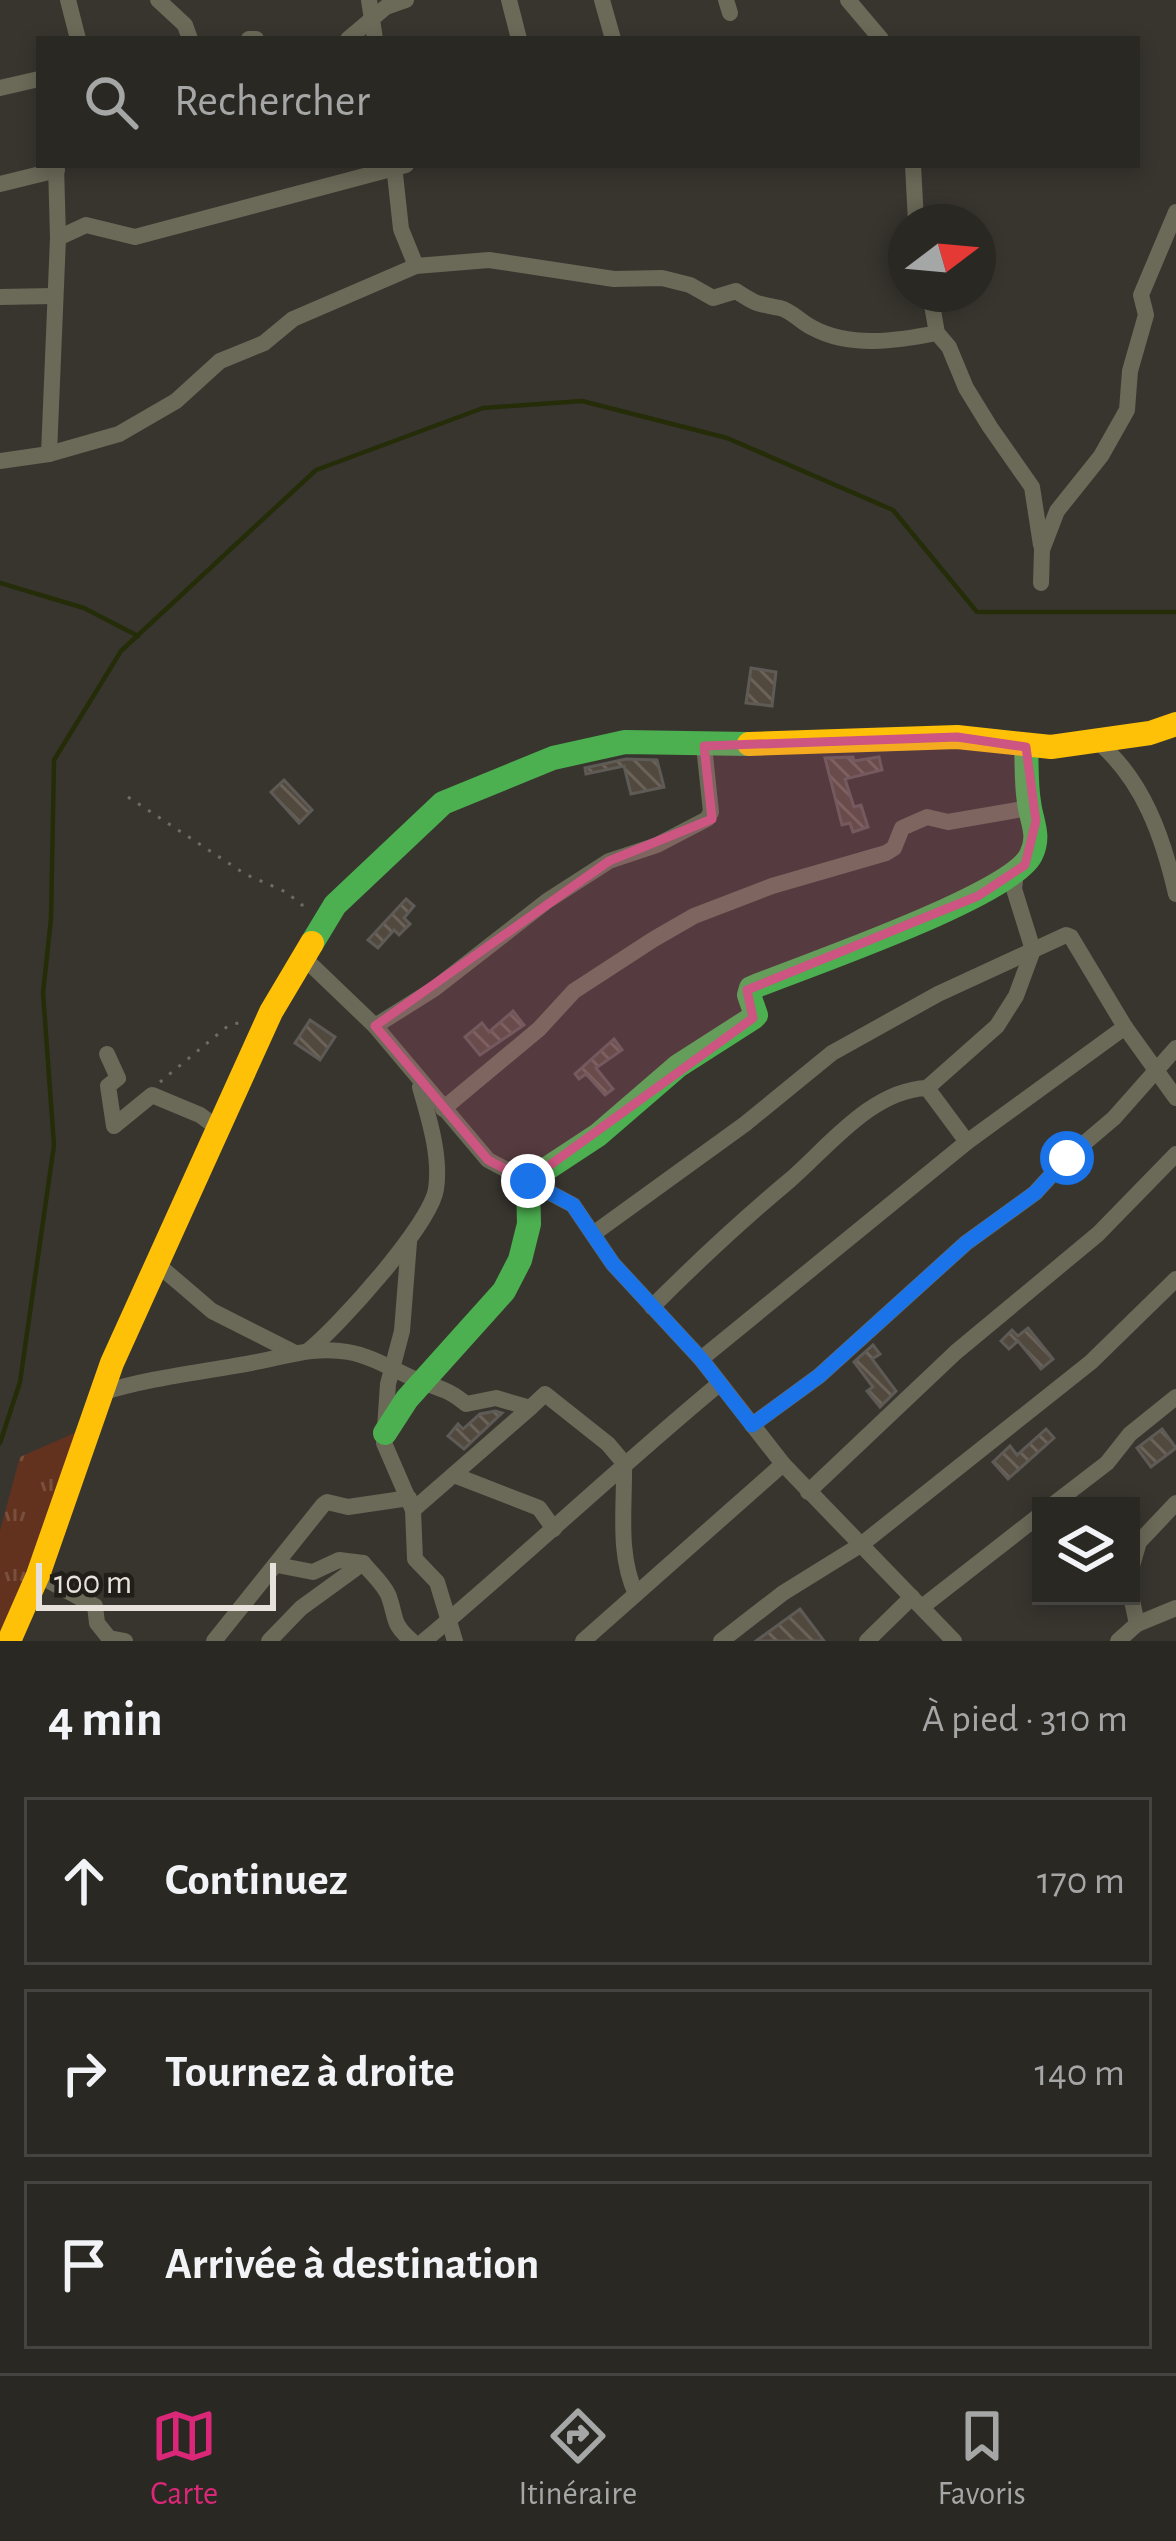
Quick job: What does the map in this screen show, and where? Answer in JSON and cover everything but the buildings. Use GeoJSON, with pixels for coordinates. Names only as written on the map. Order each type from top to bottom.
{"type":"FeatureCollection","features":[{"type":"Feature","properties":{"kind":"street"},"geometry":{"type":"LineString","coordinates":[[68,0],[77,36]]}},
{"type":"Feature","properties":{"kind":"street"},"geometry":{"type":"LineString","coordinates":[[158,0],[189,36]]}},
{"type":"Feature","properties":{"kind":"street"},"geometry":{"type":"LineString","coordinates":[[350,36],[371,9],[406,0]]}},
{"type":"Feature","properties":{"kind":"street"},"geometry":{"type":"LineString","coordinates":[[509,0],[518,36]]}},
{"type":"Feature","properties":{"kind":"street"},"geometry":{"type":"LineString","coordinates":[[602,0],[612,36]]}},
{"type":"Feature","properties":{"kind":"street"},"geometry":{"type":"LineString","coordinates":[[848,0],[878,36]]}},
{"type":"Feature","properties":{"kind":"street"},"geometry":{"type":"LineString","coordinates":[[0,88],[36,80]]}},
{"type":"Feature","properties":{"kind":"street"},"geometry":{"type":"LineString","coordinates":[[0,184],[54,168]]}},
{"type":"Feature","properties":{"kind":"street"},"geometry":{"type":"LineString","coordinates":[[49,454],[57,168]]}},
{"type":"Feature","properties":{"kind":"street"},"geometry":{"type":"LineString","coordinates":[[58,238],[86,224],[135,237],[387,168]]}},
{"type":"Feature","properties":{"kind":"street"},"geometry":{"type":"LineString","coordinates":[[394,168],[401,230],[416,266]]}},
{"type":"Feature","properties":{"kind":"street"},"geometry":{"type":"LineString","coordinates":[[913,168],[915,204]]}},
{"type":"Feature","properties":{"kind":"street"},"geometry":{"type":"LineString","coordinates":[[1042,550],[1064,498],[1101,456],[1126,410],[1130,371],[1146,315],[1141,295],[1176,212]]}},
{"type":"Feature","properties":{"kind":"street"},"geometry":{"type":"LineString","coordinates":[[0,461],[49,454],[119,434],[176,401],[220,361],[264,343],[292,319],[416,266],[489,260],[614,279],[662,278],[690,285],[713,298],[736,291],[762,307],[777,307],[842,339],[882,342],[937,333]]}},
{"type":"Feature","properties":{"kind":"street"},"geometry":{"type":"LineString","coordinates":[[0,297],[54,296]]}},
{"type":"Feature","properties":{"kind":"street"},"geometry":{"type":"LineString","coordinates":[[933,312],[937,333],[950,347],[966,388],[1032,487],[1042,550],[1041,583]]}},
{"type":"Feature","properties":{"kind":"street"},"geometry":{"type":"LineString","coordinates":[[9,1641],[38,1575],[100,1393],[269,1017],[335,905],[443,803],[553,758],[638,741],[704,746],[957,736],[1026,747],[1098,742],[1150,734],[1176,724]]}},
{"type":"Feature","properties":{"kind":"street"},"geometry":{"type":"LineString","coordinates":[[1098,742],[1128,772],[1146,804],[1176,889]]}},
{"type":"Feature","properties":{"kind":"street"},"geometry":{"type":"LineString","coordinates":[[375,1026],[434,989],[547,901],[609,861],[707,819],[711,812],[704,746]]}},
{"type":"Feature","properties":{"kind":"street"},"geometry":{"type":"LineString","coordinates":[[528,1181],[598,1135],[678,1066],[753,1018],[751,988],[978,896],[1016,872],[1034,850],[1036,821],[1029,808],[1026,747]]}},
{"type":"Feature","properties":{"kind":"street"},"geometry":{"type":"LineString","coordinates":[[443,1109],[539,1029],[574,991],[694,916],[772,886],[886,853],[894,848],[902,828],[914,821],[927,817],[948,823],[1029,808]]}},
{"type":"Feature","properties":{"kind":"street"},"geometry":{"type":"LineString","coordinates":[[652,1306],[730,1228],[838,1135],[892,1096],[928,1088],[968,1055],[1009,1010],[1033,950],[1013,890],[1016,872]]}},
{"type":"Feature","properties":{"kind":"street"},"geometry":{"type":"LineString","coordinates":[[593,1234],[745,1124],[832,1052],[938,994],[1060,937],[1071,937],[1125,1027],[1176,1098]]}},
{"type":"Feature","properties":{"kind":"street"},"geometry":{"type":"LineString","coordinates":[[303,957],[375,1026],[488,1160],[573,1205],[613,1264],[701,1359],[782,1464],[954,1641]]}},
{"type":"Feature","properties":{"kind":"street"},"geometry":{"type":"LineString","coordinates":[[701,1359],[967,1142],[1125,1027]]}},
{"type":"Feature","properties":{"kind":"street"},"geometry":{"type":"LineString","coordinates":[[752,1425],[819,1376],[966,1243],[1035,1193],[1114,1118],[1176,1048]]}},
{"type":"Feature","properties":{"kind":"street"},"geometry":{"type":"LineString","coordinates":[[107,1054],[118,1078],[108,1086],[114,1126],[152,1095],[200,1115],[219,1129]]}},
{"type":"Feature","properties":{"kind":"street"},"geometry":{"type":"LineString","coordinates":[[301,1351],[333,1330],[409,1242],[436,1189],[431,1121],[418,1079]]}},
{"type":"Feature","properties":{"kind":"street"},"geometry":{"type":"LineString","coordinates":[[928,1088],[967,1142]]}},
{"type":"Feature","properties":{"kind":"street"},"geometry":{"type":"LineString","coordinates":[[808,1492],[956,1352],[1098,1234],[1176,1154]]}},
{"type":"Feature","properties":{"kind":"street"},"geometry":{"type":"LineString","coordinates":[[385,1433],[422,1382],[508,1289],[530,1235],[528,1181]]}},
{"type":"Feature","properties":{"kind":"street"},"geometry":{"type":"LineString","coordinates":[[409,1242],[400,1343],[388,1384],[386,1455],[411,1504],[415,1558],[437,1582],[455,1641]]}},
{"type":"Feature","properties":{"kind":"street"},"geometry":{"type":"LineString","coordinates":[[157,1264],[212,1312],[301,1351]]}},
{"type":"Feature","properties":{"kind":"street"},"geometry":{"type":"LineString","coordinates":[[721,1641],[783,1593],[862,1544],[1090,1361],[1176,1279]]}},
{"type":"Feature","properties":{"kind":"street"},"geometry":{"type":"LineString","coordinates":[[100,1393],[301,1351],[348,1352],[447,1388],[466,1404],[496,1398],[530,1408]]}},
{"type":"Feature","properties":{"kind":"street"},"geometry":{"type":"LineString","coordinates":[[424,1641],[719,1384]]}},
{"type":"Feature","properties":{"kind":"street"},"geometry":{"type":"LineString","coordinates":[[214,1641],[327,1502],[348,1507],[411,1504],[454,1475],[545,1394],[624,1462],[622,1529],[629,1580],[636,1594]]}},
{"type":"Feature","properties":{"kind":"street"},"geometry":{"type":"LineString","coordinates":[[1062,1497],[1176,1397]]}},
{"type":"Feature","properties":{"kind":"street"},"geometry":{"type":"LineString","coordinates":[[583,1641],[782,1464]]}},
{"type":"Feature","properties":{"kind":"street"},"geometry":{"type":"LineString","coordinates":[[454,1475],[539,1508],[554,1529]]}},
{"type":"Feature","properties":{"kind":"street"},"geometry":{"type":"LineString","coordinates":[[1140,1541],[1176,1503]]}},
{"type":"Feature","properties":{"kind":"street"},"geometry":{"type":"LineString","coordinates":[[867,1641],[1032,1520]]}},
{"type":"Feature","properties":{"kind":"street"},"geometry":{"type":"LineString","coordinates":[[277,1565],[313,1572],[339,1560],[363,1563],[389,1596],[396,1626],[412,1641]]}},
{"type":"Feature","properties":{"kind":"street"},"geometry":{"type":"LineString","coordinates":[[269,1641],[301,1608],[363,1563]]}},
{"type":"Feature","properties":{"kind":"street"},"geometry":{"type":"LineString","coordinates":[[38,1575],[95,1606],[97,1623],[109,1638],[125,1641]]}},
{"type":"Feature","properties":{"kind":"street"},"geometry":{"type":"LineString","coordinates":[[1133,1605],[1137,1624]]}},
{"type":"Feature","properties":{"kind":"street"},"geometry":{"type":"LineString","coordinates":[[1118,1641],[1137,1624],[1176,1608]]}},
{"type":"Feature","properties":{"kind":"street"},"geometry":{"type":"LineString","coordinates":[[612,1618],[618,1641]]}},
{"type":"Feature","properties":{"kind":"path"},"geometry":{"type":"LineString","coordinates":[[128,797],[245,874],[302,904],[335,905]]}},
{"type":"Feature","properties":{"kind":"path"},"geometry":{"type":"LineString","coordinates":[[152,1095],[166,1074],[229,1024],[269,1017]]}},
{"type":"Feature","properties":{"kind":"highlighted area"},"geometry":{"type":"Polygon","coordinates":[[[957,737],[1026,747],[1036,821],[1025,865],[978,896],[747,990],[753,1018],[528,1181],[488,1160],[375,1026],[609,861],[712,819],[704,746],[957,737]]]}},
{"type":"Feature","properties":{"kind":"green space"},"geometry":{"type":"Polygon","coordinates":[[[79,1431],[80,1468],[0,1641],[0,1531],[20,1457],[79,1431]]]}},
{"type":"Feature","properties":{"kind":"waterway"},"geometry":{"type":"LineString","coordinates":[[0,1443],[20,1382],[54,1145],[43,993],[51,919],[54,760],[121,651],[316,470],[483,408],[582,401],[727,438],[893,510],[977,612],[1176,612]]}},
{"type":"Feature","properties":{"kind":"waterway"},"geometry":{"type":"LineString","coordinates":[[0,583],[84,608],[138,636]]}},
{"type":"Feature","properties":{"kind":"traffic: fast"},"geometry":{"type":"LineString","coordinates":[[312,943],[335,905],[443,803],[553,758],[625,742],[749,744]]}},
{"type":"Feature","properties":{"kind":"traffic: fast"},"geometry":{"type":"LineString","coordinates":[[385,1433],[407,1399],[504,1291],[520,1260],[529,1224],[528,1181],[598,1135],[678,1066],[753,1018],[751,988],[947,910],[1015,872],[1031,855],[1035,834],[1026,747]]}},
{"type":"Feature","properties":{"kind":"traffic: slow"},"geometry":{"type":"LineString","coordinates":[[749,744],[957,737],[1051,747],[1150,733],[1176,724]]}},
{"type":"Feature","properties":{"kind":"traffic: slow"},"geometry":{"type":"LineString","coordinates":[[9,1641],[38,1575],[112,1363],[271,1012],[312,943]]}},
{"type":"Feature","properties":{"kind":"route"},"geometry":{"type":"LineString","coordinates":[[528,1181],[573,1205],[613,1264],[701,1359],[752,1425],[819,1376],[966,1243],[1035,1193],[1067,1158]]}}]}
